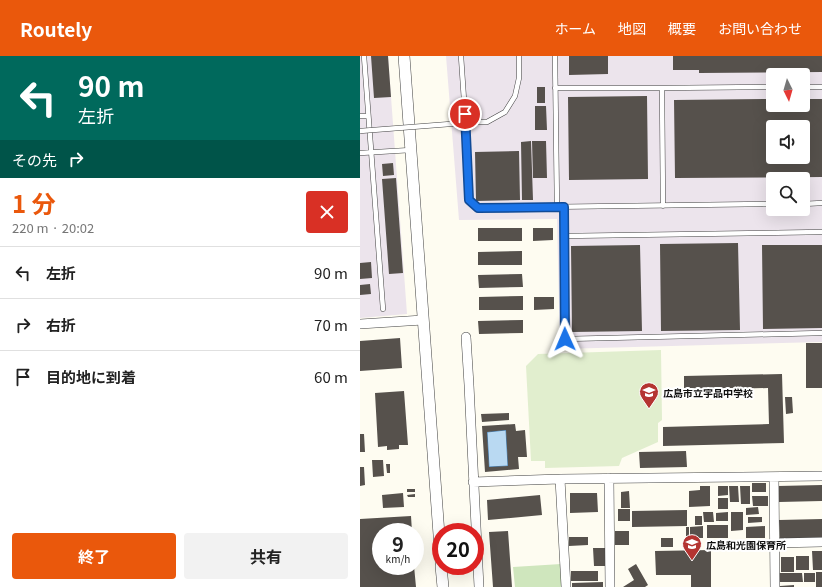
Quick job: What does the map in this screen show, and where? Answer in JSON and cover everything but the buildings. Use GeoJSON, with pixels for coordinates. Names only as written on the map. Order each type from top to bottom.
{"type":"FeatureCollection","features":[{"type":"Feature","properties":{"kind":"street"},"geometry":{"type":"LineString","coordinates":[[404,56],[438,523]]}},
{"type":"Feature","properties":{"kind":"street"},"geometry":{"type":"LineString","coordinates":[[360,324],[424,320]]}},
{"type":"Feature","properties":{"kind":"street"},"geometry":{"type":"LineString","coordinates":[[466,337],[479,587]]}},
{"type":"Feature","properties":{"kind":"street"},"geometry":{"type":"LineString","coordinates":[[473,482],[609,478],[822,476]]}},
{"type":"Feature","properties":{"kind":"street"},"geometry":{"type":"LineString","coordinates":[[774,477],[775,587]]}},
{"type":"Feature","properties":{"kind":"street"},"geometry":{"type":"LineString","coordinates":[[609,478],[610,587]]}},
{"type":"Feature","properties":{"kind":"street"},"geometry":{"type":"LineString","coordinates":[[560,479],[566,587]]}},
{"type":"Feature","properties":{"kind":"street"},"geometry":{"type":"LineString","coordinates":[[774,543],[822,542]]}},
{"type":"Feature","properties":{"kind":"street"},"geometry":{"type":"LineString","coordinates":[[442,575],[443,587]]}},
{"type":"Feature","properties":{"kind":"lane"},"geometry":{"type":"LineString","coordinates":[[364,56],[383,309]]}},
{"type":"Feature","properties":{"kind":"lane"},"geometry":{"type":"LineString","coordinates":[[461,56],[469,200],[478,208],[766,204]]}},
{"type":"Feature","properties":{"kind":"lane"},"geometry":{"type":"LineString","coordinates":[[360,132],[487,122],[505,112],[515,96],[519,78],[519,56]]}},
{"type":"Feature","properties":{"kind":"lane"},"geometry":{"type":"LineString","coordinates":[[555,56],[557,207]]}},
{"type":"Feature","properties":{"kind":"lane"},"geometry":{"type":"LineString","coordinates":[[555,88],[766,87]]}},
{"type":"Feature","properties":{"kind":"lane"},"geometry":{"type":"LineString","coordinates":[[810,87],[822,87]]}},
{"type":"Feature","properties":{"kind":"lane"},"geometry":{"type":"LineString","coordinates":[[662,88],[663,206]]}},
{"type":"Feature","properties":{"kind":"lane"},"geometry":{"type":"LineString","coordinates":[[360,116],[368,116]]}},
{"type":"Feature","properties":{"kind":"lane"},"geometry":{"type":"LineString","coordinates":[[360,153],[411,150]]}},
{"type":"Feature","properties":{"kind":"lane"},"geometry":{"type":"LineString","coordinates":[[810,204],[822,203]]}},
{"type":"Feature","properties":{"kind":"lane"},"geometry":{"type":"LineString","coordinates":[[564,207],[565,339],[822,333]]}},
{"type":"Feature","properties":{"kind":"lane"},"geometry":{"type":"LineString","coordinates":[[564,236],[822,232]]}},
{"type":"Feature","properties":{"kind":"shaded area"},"geometry":{"type":"Polygon","coordinates":[[[360,56],[388,56],[407,314],[360,318],[360,56]]]}},
{"type":"Feature","properties":{"kind":"shaded area"},"geometry":{"type":"Polygon","coordinates":[[[446,56],[822,56],[822,342],[560,349],[557,219],[459,220],[446,56]]]}},
{"type":"Feature","properties":{"kind":"green space"},"geometry":{"type":"Polygon","coordinates":[[[661,350],[662,420],[658,423],[658,442],[622,458],[619,466],[545,468],[545,461],[531,461],[526,366],[538,354],[661,350]]]}},
{"type":"Feature","properties":{"kind":"green space"},"geometry":{"type":"Polygon","coordinates":[[[561,564],[562,587],[515,587],[513,567],[561,564]]]}},
{"type":"Feature","properties":{"kind":"water"},"geometry":{"type":"Polygon","coordinates":[[[506,430],[508,466],[489,467],[487,432],[506,430]]]}},
{"type":"Feature","properties":{"kind":"place","name":"広島市立宇品中学校"},"geometry":{"type":"Point","coordinates":[649,409]}},
{"type":"Feature","properties":{"kind":"place","name":"広島和光園保育所"},"geometry":{"type":"Point","coordinates":[692,561]}},
{"type":"Feature","properties":{"kind":"route"},"geometry":{"type":"LineString","coordinates":[[465,114],[469,200],[478,208],[564,207],[565,339]]}}]}
